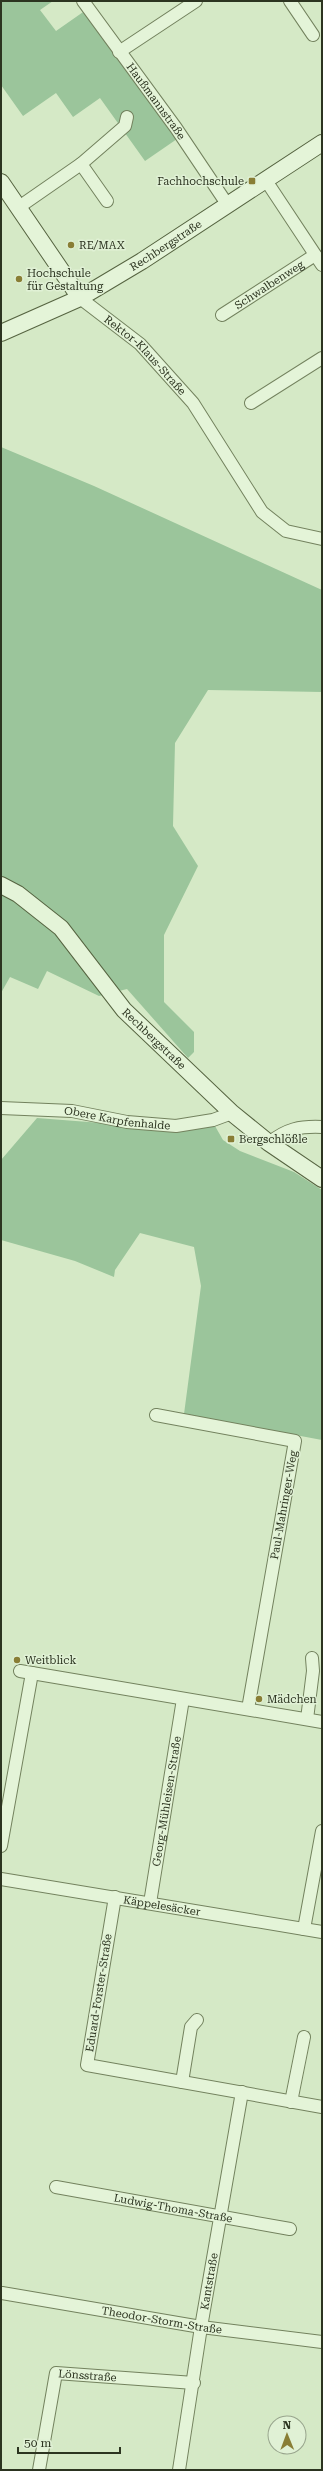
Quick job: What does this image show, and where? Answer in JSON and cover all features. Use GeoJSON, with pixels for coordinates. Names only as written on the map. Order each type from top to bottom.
{"type":"FeatureCollection","features":[{"type":"Feature","properties":{"kind":"main road","name":"Rechbergstraße"},"geometry":{"type":"LineString","coordinates":[[1,333],[80,298],[142,261],[322,143]]}},
{"type":"Feature","properties":{"kind":"main road","name":"Rektor-Klaus-Straße"},"geometry":{"type":"LineString","coordinates":[[1,182],[80,298]]}},
{"type":"Feature","properties":{"kind":"main road","name":"Rechbergstraße"},"geometry":{"type":"LineString","coordinates":[[1,885],[18,894],[61,928],[124,1010],[232,1113],[268,1143],[322,1179]]}},
{"type":"Feature","properties":{"kind":"street","name":"Haußmannstraße"},"geometry":{"type":"LineString","coordinates":[[83,1],[176,128],[227,204]]}},
{"type":"Feature","properties":{"kind":"street"},"geometry":{"type":"LineString","coordinates":[[119,52],[196,1]]}},
{"type":"Feature","properties":{"kind":"street"},"geometry":{"type":"LineString","coordinates":[[290,1],[313,35]]}},
{"type":"Feature","properties":{"kind":"street"},"geometry":{"type":"LineString","coordinates":[[19,207],[81,164],[125,126],[127,117]]}},
{"type":"Feature","properties":{"kind":"street"},"geometry":{"type":"LineString","coordinates":[[81,164],[107,201]]}},
{"type":"Feature","properties":{"kind":"street"},"geometry":{"type":"LineString","coordinates":[[265,179],[319,260]]}},
{"type":"Feature","properties":{"kind":"street","name":"Schwalbenweg"},"geometry":{"type":"LineString","coordinates":[[222,315],[319,260]]}},
{"type":"Feature","properties":{"kind":"street","name":"Rektor-Klaus-Straße"},"geometry":{"type":"LineString","coordinates":[[80,298],[140,344],[193,403],[262,512],[286,531],[322,539]]}},
{"type":"Feature","properties":{"kind":"street"},"geometry":{"type":"LineString","coordinates":[[251,403],[322,358]]}},
{"type":"Feature","properties":{"kind":"street","name":"Obere Karpfenhalde"},"geometry":{"type":"LineString","coordinates":[[1,1108],[72,1111],[127,1122],[176,1126],[213,1120],[232,1113]]}},
{"type":"Feature","properties":{"kind":"street"},"geometry":{"type":"LineString","coordinates":[[268,1143],[279,1134],[294,1127],[322,1127]]}},
{"type":"Feature","properties":{"kind":"street","name":"Paul-Mahringer-Weg"},"geometry":{"type":"LineString","coordinates":[[156,1415],[296,1441],[248,1709]]}},
{"type":"Feature","properties":{"kind":"street"},"geometry":{"type":"LineString","coordinates":[[307,1720],[313,1671],[312,1658]]}},
{"type":"Feature","properties":{"kind":"street"},"geometry":{"type":"LineString","coordinates":[[1,1846],[26,1672],[322,1722]]}},
{"type":"Feature","properties":{"kind":"street","name":"Georg-Mühleisen-Straße"},"geometry":{"type":"LineString","coordinates":[[150,1903],[183,1699]]}},
{"type":"Feature","properties":{"kind":"street"},"geometry":{"type":"LineString","coordinates":[[304,1929],[322,1831]]}},
{"type":"Feature","properties":{"kind":"street","name":"Käppelesäcker"},"geometry":{"type":"LineString","coordinates":[[1,1878],[322,1932]]}},
{"type":"Feature","properties":{"kind":"street","name":"Eduard-Forster-Straße"},"geometry":{"type":"LineString","coordinates":[[115,1898],[87,2065],[322,2107]]}},
{"type":"Feature","properties":{"kind":"street"},"geometry":{"type":"LineString","coordinates":[[182,2082],[191,2027],[197,2020]]}},
{"type":"Feature","properties":{"kind":"street"},"geometry":{"type":"LineString","coordinates":[[291,2102],[304,2037]]}},
{"type":"Feature","properties":{"kind":"street","name":"Kantstraße"},"geometry":{"type":"LineString","coordinates":[[180,2470],[194,2383],[201,2326],[222,2217],[242,2092]]}},
{"type":"Feature","properties":{"kind":"street","name":"Ludwig-Thoma-Straße"},"geometry":{"type":"LineString","coordinates":[[56,2187],[290,2229]]}},
{"type":"Feature","properties":{"kind":"street","name":"Theodor-Storm-Straße"},"geometry":{"type":"LineString","coordinates":[[2,2293],[201,2326],[322,2342]]}},
{"type":"Feature","properties":{"kind":"street","name":"Lönsstraße"},"geometry":{"type":"LineString","coordinates":[[39,2470],[56,2373],[194,2383]]}},
{"type":"Feature","properties":{"kind":"green space"},"geometry":{"type":"Polygon","coordinates":[[[1,1],[53,1],[40,10],[56,31],[86,10],[177,139],[145,161],[100,98],[73,117],[56,93],[23,116],[1,85],[1,1]]]}},
{"type":"Feature","properties":{"kind":"green space"},"geometry":{"type":"Polygon","coordinates":[[[1,447],[94,486],[322,590],[322,692],[208,690],[175,743],[173,826],[198,866],[164,935],[164,1002],[194,1032],[194,1052],[188,1058],[127,989],[99,996],[47,971],[38,989],[10,977],[1,993],[1,447]]]}},
{"type":"Feature","properties":{"kind":"green space"},"geometry":{"type":"Polygon","coordinates":[[[37,1118],[127,1125],[215,1126],[223,1140],[240,1151],[294,1172],[322,1190],[322,1440],[184,1414],[201,1286],[194,1247],[140,1233],[115,1270],[114,1277],[75,1261],[1,1240],[1,1160],[37,1118]]]}},
{"type":"Feature","properties":{"kind":"place","name":"Fachhochschule"},"geometry":{"type":"Point","coordinates":[252,181]}},
{"type":"Feature","properties":{"kind":"place","name":"RE/MAX"},"geometry":{"type":"Point","coordinates":[71,245]}},
{"type":"Feature","properties":{"kind":"place","name":"Hochschule für Gestaltung"},"geometry":{"type":"Point","coordinates":[19,279]}},
{"type":"Feature","properties":{"kind":"place","name":"Bergschlößle"},"geometry":{"type":"Point","coordinates":[231,1139]}},
{"type":"Feature","properties":{"kind":"place","name":"Weitblick"},"geometry":{"type":"Point","coordinates":[17,1660]}},
{"type":"Feature","properties":{"kind":"place","name":"Mädchen"},"geometry":{"type":"Point","coordinates":[259,1699]}}]}
